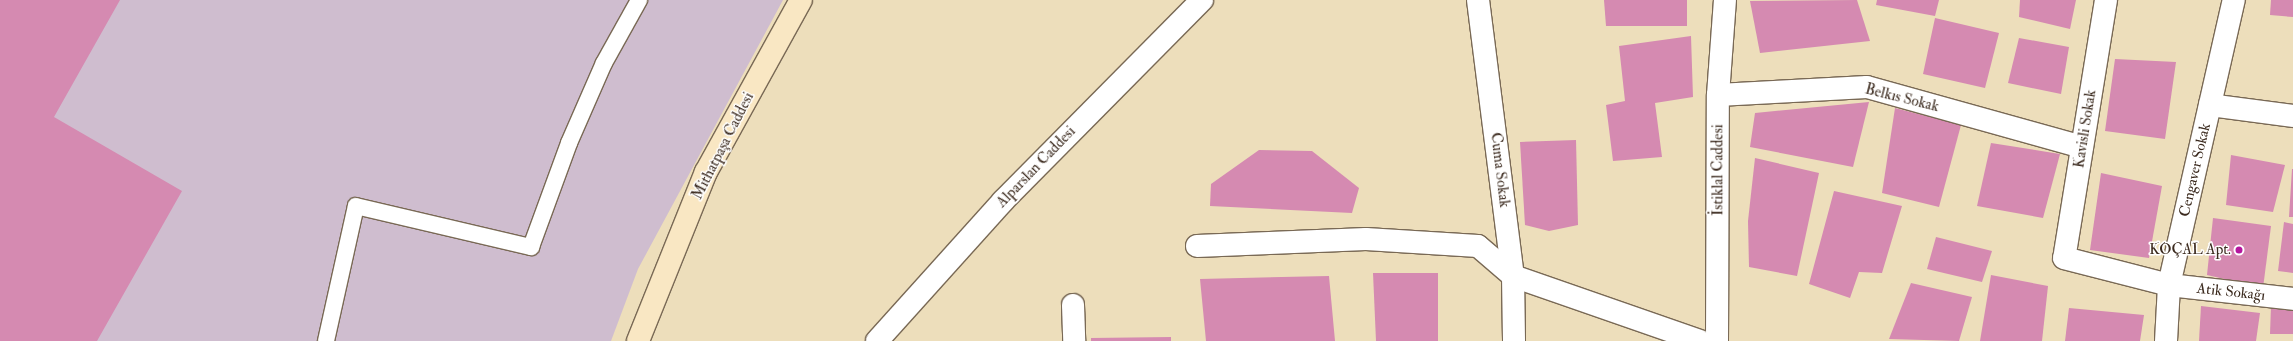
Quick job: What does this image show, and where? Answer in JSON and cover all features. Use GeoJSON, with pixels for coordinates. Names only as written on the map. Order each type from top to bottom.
{"type":"FeatureCollection","features":[{"type":"Feature","properties":{"kind":"street","name":"Mithatpaşa Caddesi"},"geometry":{"type":"LineString","coordinates":[[638,341],[706,172],[801,0]]}},
{"type":"Feature","properties":{"kind":"street","name":"Alparslan Caddesi"},"geometry":{"type":"LineString","coordinates":[[878,341],[1003,200],[1202,0]]}},
{"type":"Feature","properties":{"kind":"street","name":"Cuma Sokak"},"geometry":{"type":"LineString","coordinates":[[1478,0],[1513,276],[1514,341]]}},
{"type":"Feature","properties":{"kind":"street","name":"İstiklal Caddesi"},"geometry":{"type":"LineString","coordinates":[[1716,341],[1718,96],[1725,0]]}},
{"type":"Feature","properties":{"kind":"street","name":"Kavisli Sokak"},"geometry":{"type":"LineString","coordinates":[[2064,258],[2106,0]]}},
{"type":"Feature","properties":{"kind":"street","name":"Cengaver Sokak"},"geometry":{"type":"LineString","coordinates":[[2166,341],[2169,285],[2234,0]]}},
{"type":"Feature","properties":{"kind":"street","name":"Belkıs Sokak"},"geometry":{"type":"LineString","coordinates":[[1718,96],[1867,87],[2082,147]]}},
{"type":"Feature","properties":{"kind":"street"},"geometry":{"type":"LineString","coordinates":[[2210,105],[2293,116]]}},
{"type":"Feature","properties":{"kind":"street"},"geometry":{"type":"LineString","coordinates":[[1197,246],[1366,239],[1478,246],[1513,276],[1700,341]]}},
{"type":"Feature","properties":{"kind":"street","name":"Atik Sokağı"},"geometry":{"type":"LineString","coordinates":[[2064,258],[2169,285],[2293,299]]}},
{"type":"Feature","properties":{"kind":"street"},"geometry":{"type":"LineString","coordinates":[[1073,305],[1074,341]]}},
{"type":"Feature","properties":{"kind":"lane"},"geometry":{"type":"LineString","coordinates":[[326,341],[356,206],[531,247],[569,143],[601,70],[639,0]]}},
{"type":"Feature","properties":{"kind":"shaded area"},"geometry":{"type":"Polygon","coordinates":[[[0,0],[783,0],[638,269],[611,341],[0,341],[0,0]]]}},
{"type":"Feature","properties":{"kind":"building"},"geometry":{"type":"Polygon","coordinates":[[[0,0],[120,0],[54,117],[182,191],[97,341],[0,341],[0,0]]]}},
{"type":"Feature","properties":{"kind":"building"},"geometry":{"type":"Polygon","coordinates":[[[1604,0],[1687,0],[1687,26],[1606,26],[1604,0]]]}},
{"type":"Feature","properties":{"kind":"building"},"geometry":{"type":"Polygon","coordinates":[[[1857,0],[1870,41],[1760,53],[1750,1],[1857,0]]]}},
{"type":"Feature","properties":{"kind":"building"},"geometry":{"type":"Polygon","coordinates":[[[1877,0],[1939,0],[1935,16],[1876,5],[1877,0]]]}},
{"type":"Feature","properties":{"kind":"building"},"geometry":{"type":"Polygon","coordinates":[[[2020,0],[2076,0],[2070,29],[2019,17],[2020,0]]]}},
{"type":"Feature","properties":{"kind":"building"},"geometry":{"type":"Polygon","coordinates":[[[2271,0],[2293,0],[2293,17],[2270,15],[2271,0]]]}},
{"type":"Feature","properties":{"kind":"building"},"geometry":{"type":"Polygon","coordinates":[[[1935,18],[1999,33],[1985,88],[1923,74],[1935,18]]]}},
{"type":"Feature","properties":{"kind":"building"},"geometry":{"type":"Polygon","coordinates":[[[1691,36],[1693,97],[1655,103],[1662,157],[1613,161],[1606,105],[1625,101],[1619,46],[1691,36]]]}},
{"type":"Feature","properties":{"kind":"building"},"geometry":{"type":"Polygon","coordinates":[[[2019,38],[2069,47],[2061,94],[2008,83],[2019,38]]]}},
{"type":"Feature","properties":{"kind":"building"},"geometry":{"type":"Polygon","coordinates":[[[2115,59],[2176,62],[2165,139],[2105,131],[2115,59]]]}},
{"type":"Feature","properties":{"kind":"building"},"geometry":{"type":"Polygon","coordinates":[[[1869,102],[1853,167],[1750,147],[1755,113],[1869,102]]]}},
{"type":"Feature","properties":{"kind":"building"},"geometry":{"type":"Polygon","coordinates":[[[1895,108],[1961,125],[1939,207],[1882,193],[1895,108]]]}},
{"type":"Feature","properties":{"kind":"building"},"geometry":{"type":"Polygon","coordinates":[[[1576,140],[1578,225],[1549,231],[1525,225],[1520,142],[1576,140]]]}},
{"type":"Feature","properties":{"kind":"building"},"geometry":{"type":"Polygon","coordinates":[[[1991,143],[2060,154],[2043,218],[1977,206],[1991,143]]]}},
{"type":"Feature","properties":{"kind":"building"},"geometry":{"type":"Polygon","coordinates":[[[1259,150],[1312,151],[1359,188],[1352,213],[1210,206],[1211,184],[1259,150]]]}},
{"type":"Feature","properties":{"kind":"building"},"geometry":{"type":"Polygon","coordinates":[[[2231,155],[2285,165],[2273,212],[2226,205],[2231,155]]]}},
{"type":"Feature","properties":{"kind":"building"},"geometry":{"type":"Polygon","coordinates":[[[1755,158],[1819,173],[1797,276],[1749,267],[1748,221],[1755,158]]]}},
{"type":"Feature","properties":{"kind":"building"},"geometry":{"type":"Polygon","coordinates":[[[2292,169],[2293,217],[2289,217],[2292,169]]]}},
{"type":"Feature","properties":{"kind":"building"},"geometry":{"type":"Polygon","coordinates":[[[2101,173],[2162,186],[2149,258],[2090,250],[2101,173]]]}},
{"type":"Feature","properties":{"kind":"building"},"geometry":{"type":"Polygon","coordinates":[[[1834,191],[1902,206],[1882,273],[1859,272],[1850,298],[1809,284],[1834,191]]]}},
{"type":"Feature","properties":{"kind":"building","name":"KOÇAL Apt."},"geometry":{"type":"Polygon","coordinates":[[[2213,218],[2271,226],[2263,288],[2207,275],[2213,218]]]}},
{"type":"Feature","properties":{"kind":"building"},"geometry":{"type":"Polygon","coordinates":[[[2284,222],[2293,224],[2293,273],[2278,271],[2284,222]]]}},
{"type":"Feature","properties":{"kind":"building"},"geometry":{"type":"Polygon","coordinates":[[[1936,237],[1992,251],[1982,282],[1927,269],[1936,237]]]}},
{"type":"Feature","properties":{"kind":"building"},"geometry":{"type":"Polygon","coordinates":[[[1373,273],[1438,273],[1438,341],[1376,341],[1373,273]]]}},
{"type":"Feature","properties":{"kind":"building"},"geometry":{"type":"Polygon","coordinates":[[[1991,275],[2048,286],[2042,341],[1980,341],[1991,275]]]}},
{"type":"Feature","properties":{"kind":"building"},"geometry":{"type":"Polygon","coordinates":[[[1329,276],[1335,341],[1206,341],[1200,279],[1329,276]]]}},
{"type":"Feature","properties":{"kind":"building"},"geometry":{"type":"Polygon","coordinates":[[[1911,283],[1972,297],[1959,341],[1889,339],[1911,283]]]}},
{"type":"Feature","properties":{"kind":"building"},"geometry":{"type":"Polygon","coordinates":[[[2201,306],[2260,313],[2256,341],[2199,341],[2201,306]]]}},
{"type":"Feature","properties":{"kind":"building"},"geometry":{"type":"Polygon","coordinates":[[[2271,306],[2293,307],[2293,334],[2270,334],[2271,306]]]}},
{"type":"Feature","properties":{"kind":"building"},"geometry":{"type":"Polygon","coordinates":[[[2069,308],[2144,315],[2140,341],[2065,341],[2069,308]]]}},
{"type":"Feature","properties":{"kind":"building"},"geometry":{"type":"Polygon","coordinates":[[[1171,337],[1171,341],[1091,341],[1091,338],[1171,337]]]}},
{"type":"Feature","properties":{"kind":"place","name":"KOÇAL Apt."},"geometry":{"type":"Point","coordinates":[2239,250]}}]}
